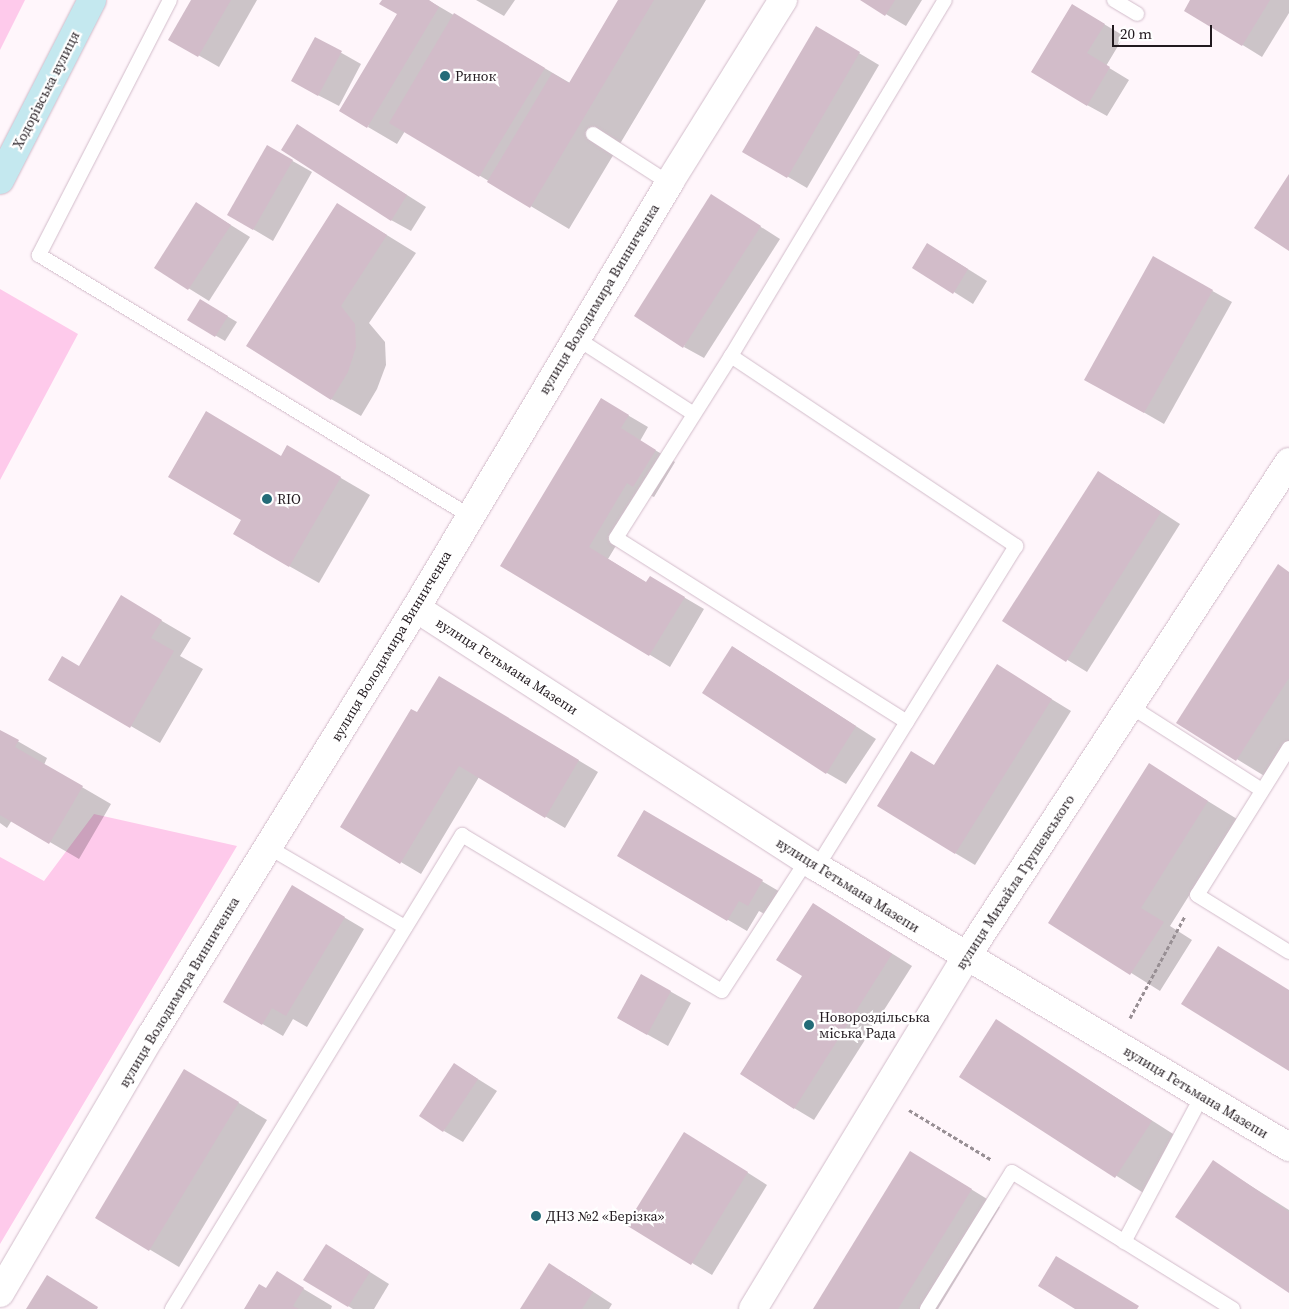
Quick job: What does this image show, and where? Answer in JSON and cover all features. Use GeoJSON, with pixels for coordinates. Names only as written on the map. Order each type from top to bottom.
{"type":"FeatureCollection","features":[{"type":"Feature","properties":{"kind":"main road","name":"Ходорівська вулиця"},"geometry":{"type":"LineString","coordinates":[[0,180],[92,0]]}},
{"type":"Feature","properties":{"kind":"street","name":"вулиця Володимира Винниченка"},"geometry":{"type":"LineString","coordinates":[[0,1293],[151,1036],[416,608],[669,183],[783,0]]}},
{"type":"Feature","properties":{"kind":"street","name":"вулиця Михайла Грушевського"},"geometry":{"type":"LineString","coordinates":[[753,1309],[966,957],[1289,462]]}},
{"type":"Feature","properties":{"kind":"street","name":"вулиця Гетьмана Мазепи"},"geometry":{"type":"LineString","coordinates":[[416,608],[812,864],[1289,1147]]}},
{"type":"Feature","properties":{"kind":"lane"},"geometry":{"type":"LineString","coordinates":[[170,0],[39,255],[470,516]]}},
{"type":"Feature","properties":{"kind":"lane"},"geometry":{"type":"LineString","coordinates":[[907,722],[616,538],[731,356],[945,0]]}},
{"type":"Feature","properties":{"kind":"lane"},"geometry":{"type":"LineString","coordinates":[[1114,0],[1137,14]]}},
{"type":"Feature","properties":{"kind":"lane"},"geometry":{"type":"LineString","coordinates":[[593,134],[669,183]]}},
{"type":"Feature","properties":{"kind":"lane"},"geometry":{"type":"LineString","coordinates":[[576,338],[694,414]]}},
{"type":"Feature","properties":{"kind":"lane"},"geometry":{"type":"LineString","coordinates":[[172,1309],[462,835],[722,991],[812,864],[907,722],[1016,546],[731,356]]}},
{"type":"Feature","properties":{"kind":"lane"},"geometry":{"type":"LineString","coordinates":[[1130,706],[1262,790]]}},
{"type":"Feature","properties":{"kind":"lane"},"geometry":{"type":"LineString","coordinates":[[1289,748],[1197,895],[1289,952]]}},
{"type":"Feature","properties":{"kind":"lane"},"geometry":{"type":"LineString","coordinates":[[268,847],[405,928]]}},
{"type":"Feature","properties":{"kind":"lane"},"geometry":{"type":"LineString","coordinates":[[1124,1242],[1202,1096]]}},
{"type":"Feature","properties":{"kind":"lane"},"geometry":{"type":"LineString","coordinates":[[927,1309],[1012,1172],[1233,1309]]}},
{"type":"Feature","properties":{"kind":"path"},"geometry":{"type":"LineString","coordinates":[[1115,1044],[1197,895]]}},
{"type":"Feature","properties":{"kind":"path"},"geometry":{"type":"LineString","coordinates":[[883,1095],[1012,1172]]}},
{"type":"Feature","properties":{"kind":"shaded area"},"geometry":{"type":"Polygon","coordinates":[[[0,0],[25,0],[0,50],[0,0]]]}},
{"type":"Feature","properties":{"kind":"shaded area"},"geometry":{"type":"Polygon","coordinates":[[[0,289],[78,334],[0,480],[0,289]]]}},
{"type":"Feature","properties":{"kind":"shaded area"},"geometry":{"type":"Polygon","coordinates":[[[94,814],[237,846],[0,1244],[0,857],[44,881],[94,814]]]}},
{"type":"Feature","properties":{"kind":"building"},"geometry":{"type":"Polygon","coordinates":[[[191,0],[231,0],[198,57],[168,40],[191,0]]]}},
{"type":"Feature","properties":{"kind":"building"},"geometry":{"type":"Polygon","coordinates":[[[382,0],[429,0],[439,7],[367,128],[339,111],[397,14],[379,4],[382,0]]]}},
{"type":"Feature","properties":{"kind":"building"},"geometry":{"type":"Polygon","coordinates":[[[618,0],[654,0],[530,208],[487,182],[552,73],[569,83],[618,0]]]}},
{"type":"Feature","properties":{"kind":"building"},"geometry":{"type":"Polygon","coordinates":[[[860,0],[895,0],[885,16],[860,0]]]}},
{"type":"Feature","properties":{"kind":"building"},"geometry":{"type":"Polygon","coordinates":[[[1190,0],[1270,0],[1242,46],[1184,11],[1190,0]]]}},
{"type":"Feature","properties":{"kind":"building"},"geometry":{"type":"Polygon","coordinates":[[[1072,4],[1105,24],[1087,53],[1110,67],[1087,106],[1031,72],[1072,4]]]}},
{"type":"Feature","properties":{"kind":"building"},"geometry":{"type":"Polygon","coordinates":[[[454,13],[545,68],[479,177],[389,123],[454,13]]]}},
{"type":"Feature","properties":{"kind":"building"},"geometry":{"type":"Polygon","coordinates":[[[816,26],[860,52],[787,178],[742,152],[816,26]]]}},
{"type":"Feature","properties":{"kind":"building"},"geometry":{"type":"Polygon","coordinates":[[[315,37],[342,51],[318,96],[291,81],[315,37]]]}},
{"type":"Feature","properties":{"kind":"building"},"geometry":{"type":"Polygon","coordinates":[[[297,124],[407,195],[391,221],[281,150],[297,124]]]}},
{"type":"Feature","properties":{"kind":"building"},"geometry":{"type":"Polygon","coordinates":[[[267,145],[293,160],[253,230],[227,215],[267,145]]]}},
{"type":"Feature","properties":{"kind":"building"},"geometry":{"type":"Polygon","coordinates":[[[1289,174],[1289,251],[1254,228],[1289,174]]]}},
{"type":"Feature","properties":{"kind":"building"},"geometry":{"type":"Polygon","coordinates":[[[711,194],[761,226],[683,348],[634,316],[711,194]]]}},
{"type":"Feature","properties":{"kind":"building"},"geometry":{"type":"Polygon","coordinates":[[[196,202],[231,225],[188,290],[154,268],[196,202]]]}},
{"type":"Feature","properties":{"kind":"building"},"geometry":{"type":"Polygon","coordinates":[[[337,203],[387,235],[341,306],[355,324],[356,347],[348,372],[331,400],[246,346],[337,203]]]}},
{"type":"Feature","properties":{"kind":"building"},"geometry":{"type":"Polygon","coordinates":[[[927,243],[968,269],[953,294],[912,268],[927,243]]]}},
{"type":"Feature","properties":{"kind":"building"},"geometry":{"type":"Polygon","coordinates":[[[1153,256],[1213,290],[1144,413],[1084,380],[1153,256]]]}},
{"type":"Feature","properties":{"kind":"building"},"geometry":{"type":"Polygon","coordinates":[[[200,299],[228,316],[215,337],[187,320],[200,299]]]}},
{"type":"Feature","properties":{"kind":"building"},"geometry":{"type":"Polygon","coordinates":[[[601,398],[629,415],[621,428],[656,450],[633,487],[627,483],[589,547],[646,582],[650,576],[685,597],[649,656],[500,566],[601,398]]]}},
{"type":"Feature","properties":{"kind":"building","name":"RIO"},"geometry":{"type":"Polygon","coordinates":[[[206,411],[281,456],[287,445],[341,477],[289,567],[233,534],[241,520],[168,477],[206,411]]]}},
{"type":"Feature","properties":{"kind":"building"},"geometry":{"type":"Polygon","coordinates":[[[1098,471],[1161,512],[1066,662],[1002,621],[1098,471]]]}},
{"type":"Feature","properties":{"kind":"building"},"geometry":{"type":"Polygon","coordinates":[[[1278,564],[1289,572],[1289,678],[1236,761],[1176,723],[1278,564]]]}},
{"type":"Feature","properties":{"kind":"building"},"geometry":{"type":"Polygon","coordinates":[[[121,595],[162,620],[151,638],[174,651],[130,728],[48,680],[62,656],[79,666],[121,595]]]}},
{"type":"Feature","properties":{"kind":"building"},"geometry":{"type":"Polygon","coordinates":[[[732,646],[856,726],[826,774],[702,693],[732,646]]]}},
{"type":"Feature","properties":{"kind":"building"},"geometry":{"type":"Polygon","coordinates":[[[997,664],[1052,699],[955,854],[877,806],[911,751],[934,765],[997,664]]]}},
{"type":"Feature","properties":{"kind":"building"},"geometry":{"type":"Polygon","coordinates":[[[439,676],[579,760],[545,818],[459,766],[400,864],[340,827],[411,709],[417,712],[439,676]]]}},
{"type":"Feature","properties":{"kind":"building"},"geometry":{"type":"Polygon","coordinates":[[[0,730],[19,740],[15,747],[83,786],[49,844],[0,815],[0,730]]]}},
{"type":"Feature","properties":{"kind":"building"},"geometry":{"type":"Polygon","coordinates":[[[1149,763],[1208,801],[1141,908],[1164,922],[1130,975],[1048,923],[1149,763]]]}},
{"type":"Feature","properties":{"kind":"building"},"geometry":{"type":"Polygon","coordinates":[[[644,810],[763,880],[748,906],[739,901],[727,921],[617,856],[644,810]]]}},
{"type":"Feature","properties":{"kind":"building"},"geometry":{"type":"Polygon","coordinates":[[[292,885],[345,917],[286,1016],[272,1008],[262,1025],[223,1002],[292,885]]]}},
{"type":"Feature","properties":{"kind":"building","name":"Новороздільська міська Рада"},"geometry":{"type":"Polygon","coordinates":[[[813,903],[892,954],[794,1109],[740,1074],[802,976],[776,960],[813,903]]]}},
{"type":"Feature","properties":{"kind":"building"},"geometry":{"type":"Polygon","coordinates":[[[1218,946],[1289,990],[1289,1071],[1181,1004],[1218,946]]]}},
{"type":"Feature","properties":{"kind":"building"},"geometry":{"type":"Polygon","coordinates":[[[641,974],[671,991],[647,1035],[617,1018],[641,974]]]}},
{"type":"Feature","properties":{"kind":"building"},"geometry":{"type":"Polygon","coordinates":[[[996,1019],[1152,1121],[1115,1178],[959,1077],[996,1019]]]}},
{"type":"Feature","properties":{"kind":"building"},"geometry":{"type":"Polygon","coordinates":[[[454,1063],[478,1079],[443,1132],[419,1116],[454,1063]]]}},
{"type":"Feature","properties":{"kind":"building"},"geometry":{"type":"Polygon","coordinates":[[[184,1069],[239,1102],[149,1251],[95,1218],[184,1069]]]}},
{"type":"Feature","properties":{"kind":"building"},"geometry":{"type":"Polygon","coordinates":[[[684,1132],[748,1172],[691,1265],[626,1225],[684,1132]]]}},
{"type":"Feature","properties":{"kind":"building"},"geometry":{"type":"Polygon","coordinates":[[[910,1151],[972,1189],[898,1309],[813,1309],[910,1151]]]}},
{"type":"Feature","properties":{"kind":"building"},"geometry":{"type":"Polygon","coordinates":[[[1213,1160],[1289,1212],[1289,1293],[1175,1217],[1213,1160]]]}},
{"type":"Feature","properties":{"kind":"building"},"geometry":{"type":"Polygon","coordinates":[[[326,1244],[370,1272],[348,1307],[303,1280],[326,1244]]]}},
{"type":"Feature","properties":{"kind":"building"},"geometry":{"type":"Polygon","coordinates":[[[1056,1256],[1139,1306],[1137,1309],[1075,1309],[1038,1286],[1056,1256]]]}},
{"type":"Feature","properties":{"kind":"building"},"geometry":{"type":"Polygon","coordinates":[[[549,1263],[593,1292],[582,1309],[520,1309],[549,1263]]]}},
{"type":"Feature","properties":{"kind":"building"},"geometry":{"type":"Polygon","coordinates":[[[277,1271],[304,1288],[293,1306],[299,1309],[244,1309],[259,1284],[266,1288],[277,1271]]]}},
{"type":"Feature","properties":{"kind":"building"},"geometry":{"type":"Polygon","coordinates":[[[47,1275],[98,1307],[97,1309],[26,1309],[47,1275]]]}},
{"type":"Feature","properties":{"kind":"place","name":"Ринок"},"geometry":{"type":"Point","coordinates":[445,76]}},
{"type":"Feature","properties":{"kind":"place","name":"RIO"},"geometry":{"type":"Point","coordinates":[267,499]}},
{"type":"Feature","properties":{"kind":"place","name":"Новороздільська міська Рада"},"geometry":{"type":"Point","coordinates":[809,1025]}},
{"type":"Feature","properties":{"kind":"place","name":"ДНЗ №2 «Берізка»"},"geometry":{"type":"Point","coordinates":[536,1216]}}]}
